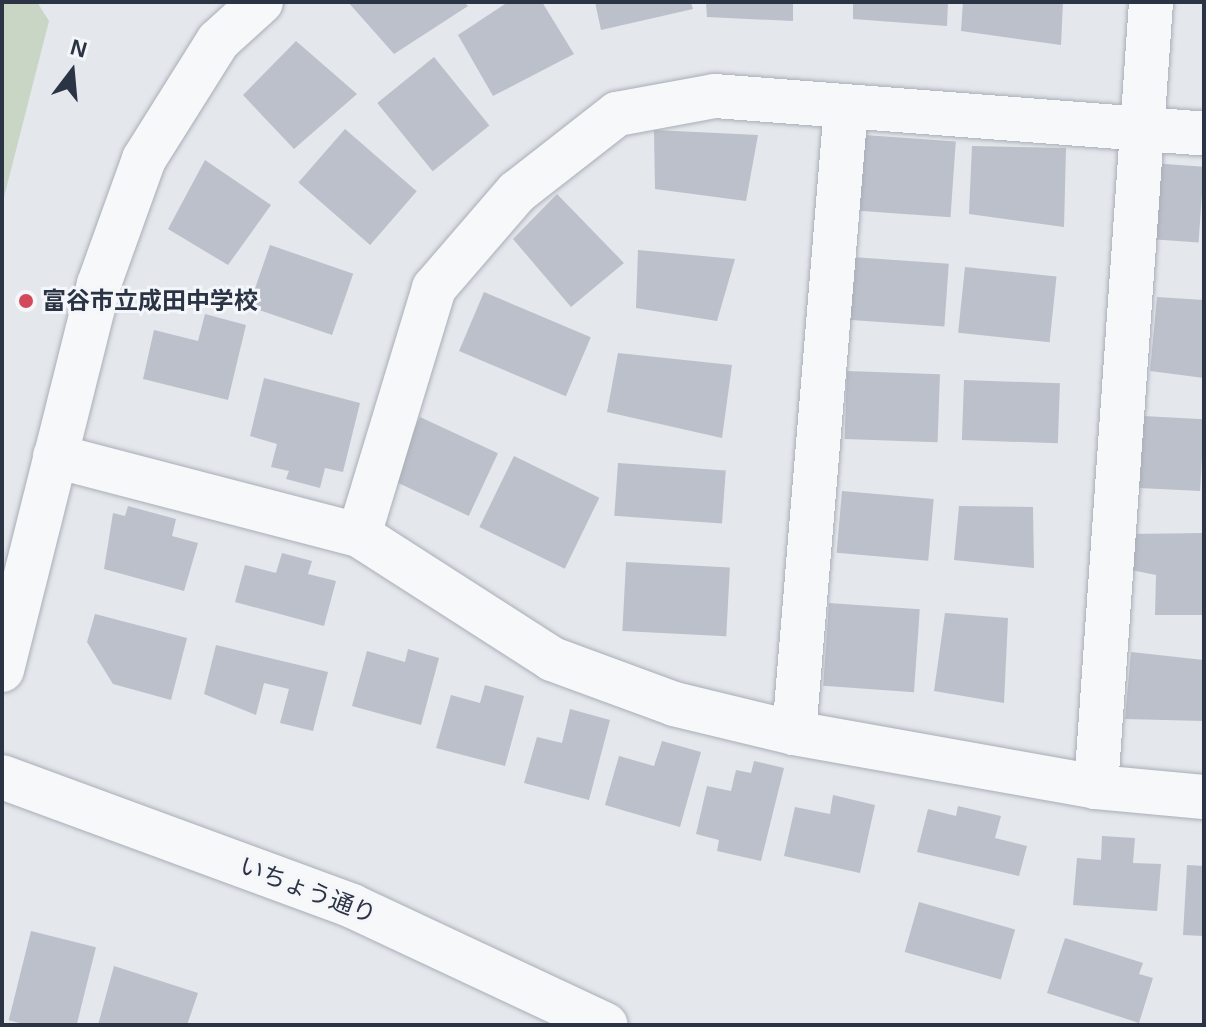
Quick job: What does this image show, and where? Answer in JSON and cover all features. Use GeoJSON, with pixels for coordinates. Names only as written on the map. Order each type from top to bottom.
{"type":"FeatureCollection","features":[{"type":"Feature","properties":{"kind":"street"},"geometry":{"type":"LineString","coordinates":[[2,670],[99,284],[144,159],[218,41],[261,2]]}},
{"type":"Feature","properties":{"kind":"street"},"geometry":{"type":"LineString","coordinates":[[1096,787],[1151,2]]}},
{"type":"Feature","properties":{"kind":"street"},"geometry":{"type":"LineString","coordinates":[[359,535],[434,288],[517,192],[617,114],[715,96],[1204,134]]}},
{"type":"Feature","properties":{"kind":"street"},"geometry":{"type":"LineString","coordinates":[[794,733],[846,107]]}},
{"type":"Feature","properties":{"kind":"street"},"geometry":{"type":"LineString","coordinates":[[55,456],[359,535],[552,659],[674,704],[794,733],[1096,787],[1204,797]]}},
{"type":"Feature","properties":{"kind":"street","name":"いちょう通り"},"geometry":{"type":"LineString","coordinates":[[2,777],[352,906],[606,1025]]}},
{"type":"Feature","properties":{"kind":"green space"},"geometry":{"type":"Polygon","coordinates":[[[2,2],[37,2],[49,21],[2,205],[2,2]]]}},
{"type":"Feature","properties":{"kind":"building"},"geometry":{"type":"Polygon","coordinates":[[[348,2],[464,2],[468,6],[394,54],[348,2]]]}},
{"type":"Feature","properties":{"kind":"building"},"geometry":{"type":"Polygon","coordinates":[[[508,2],[542,2],[574,54],[493,96],[458,35],[508,2]]]}},
{"type":"Feature","properties":{"kind":"building"},"geometry":{"type":"Polygon","coordinates":[[[595,2],[691,2],[693,9],[601,30],[595,2]]]}},
{"type":"Feature","properties":{"kind":"building"},"geometry":{"type":"Polygon","coordinates":[[[706,2],[793,2],[793,21],[707,17],[706,2]]]}},
{"type":"Feature","properties":{"kind":"building"},"geometry":{"type":"Polygon","coordinates":[[[853,2],[948,2],[947,26],[853,19],[853,2]]]}},
{"type":"Feature","properties":{"kind":"building"},"geometry":{"type":"Polygon","coordinates":[[[963,2],[1063,2],[1061,45],[961,31],[963,2]]]}},
{"type":"Feature","properties":{"kind":"building"},"geometry":{"type":"Polygon","coordinates":[[[296,41],[357,94],[294,149],[243,95],[296,41]]]}},
{"type":"Feature","properties":{"kind":"building"},"geometry":{"type":"Polygon","coordinates":[[[434,57],[489,125],[433,171],[377,103],[434,57]]]}},
{"type":"Feature","properties":{"kind":"building"},"geometry":{"type":"Polygon","coordinates":[[[345,129],[417,191],[370,245],[298,183],[345,129]]]}},
{"type":"Feature","properties":{"kind":"building"},"geometry":{"type":"Polygon","coordinates":[[[654,130],[758,135],[746,201],[655,189],[654,130]]]}},
{"type":"Feature","properties":{"kind":"building"},"geometry":{"type":"Polygon","coordinates":[[[864,135],[956,141],[950,217],[859,211],[864,135]]]}},
{"type":"Feature","properties":{"kind":"building"},"geometry":{"type":"Polygon","coordinates":[[[972,146],[1066,148],[1064,227],[969,214],[972,146]]]}},
{"type":"Feature","properties":{"kind":"building"},"geometry":{"type":"Polygon","coordinates":[[[205,160],[271,205],[228,265],[168,229],[205,160]]]}},
{"type":"Feature","properties":{"kind":"building"},"geometry":{"type":"Polygon","coordinates":[[[1151,163],[1204,167],[1199,243],[1146,239],[1151,163]]]}},
{"type":"Feature","properties":{"kind":"building"},"geometry":{"type":"Polygon","coordinates":[[[557,194],[624,263],[571,307],[513,239],[557,194]]]}},
{"type":"Feature","properties":{"kind":"building"},"geometry":{"type":"Polygon","coordinates":[[[270,245],[353,274],[332,335],[249,306],[270,245]]]}},
{"type":"Feature","properties":{"kind":"building"},"geometry":{"type":"Polygon","coordinates":[[[638,250],[735,259],[717,321],[636,308],[638,250]]]}},
{"type":"Feature","properties":{"kind":"building"},"geometry":{"type":"Polygon","coordinates":[[[852,257],[949,264],[944,327],[848,320],[852,257]]]}},
{"type":"Feature","properties":{"kind":"building"},"geometry":{"type":"Polygon","coordinates":[[[965,267],[1056,277],[1050,342],[958,333],[965,267]]]}},
{"type":"Feature","properties":{"kind":"building"},"geometry":{"type":"Polygon","coordinates":[[[484,292],[591,337],[566,396],[459,351],[484,292]]]}},
{"type":"Feature","properties":{"kind":"building"},"geometry":{"type":"Polygon","coordinates":[[[1157,297],[1204,300],[1204,378],[1150,371],[1157,297]]]}},
{"type":"Feature","properties":{"kind":"building"},"geometry":{"type":"Polygon","coordinates":[[[205,314],[246,325],[228,400],[143,379],[154,330],[198,341],[205,314]]]}},
{"type":"Feature","properties":{"kind":"building"},"geometry":{"type":"Polygon","coordinates":[[[618,353],[732,365],[722,438],[607,412],[618,353]]]}},
{"type":"Feature","properties":{"kind":"building"},"geometry":{"type":"Polygon","coordinates":[[[847,371],[940,374],[938,442],[845,439],[847,371]]]}},
{"type":"Feature","properties":{"kind":"building"},"geometry":{"type":"Polygon","coordinates":[[[264,378],[360,403],[343,472],[325,468],[320,488],[286,479],[289,471],[271,467],[277,444],[250,436],[264,378]]]}},
{"type":"Feature","properties":{"kind":"building"},"geometry":{"type":"Polygon","coordinates":[[[964,380],[1060,383],[1058,443],[962,440],[964,380]]]}},
{"type":"Feature","properties":{"kind":"building"},"geometry":{"type":"Polygon","coordinates":[[[1143,416],[1204,419],[1200,491],[1139,488],[1143,416]]]}},
{"type":"Feature","properties":{"kind":"building"},"geometry":{"type":"Polygon","coordinates":[[[420,417],[498,453],[469,516],[391,480],[420,417]]]}},
{"type":"Feature","properties":{"kind":"building"},"geometry":{"type":"Polygon","coordinates":[[[514,456],[599,498],[565,569],[479,527],[514,456]]]}},
{"type":"Feature","properties":{"kind":"building"},"geometry":{"type":"Polygon","coordinates":[[[618,463],[726,471],[722,523],[614,516],[618,463]]]}},
{"type":"Feature","properties":{"kind":"building"},"geometry":{"type":"Polygon","coordinates":[[[842,491],[934,499],[928,561],[837,553],[842,491]]]}},
{"type":"Feature","properties":{"kind":"building"},"geometry":{"type":"Polygon","coordinates":[[[128,506],[176,519],[172,536],[198,543],[184,591],[104,569],[113,513],[125,516],[128,506]]]}},
{"type":"Feature","properties":{"kind":"building"},"geometry":{"type":"Polygon","coordinates":[[[959,506],[1033,507],[1034,568],[954,560],[959,506]]]}},
{"type":"Feature","properties":{"kind":"building"},"geometry":{"type":"Polygon","coordinates":[[[1204,533],[1204,615],[1155,615],[1156,575],[1131,570],[1131,534],[1204,533]]]}},
{"type":"Feature","properties":{"kind":"building"},"geometry":{"type":"Polygon","coordinates":[[[282,553],[312,561],[308,574],[336,581],[324,626],[235,602],[245,565],[276,573],[282,553]]]}},
{"type":"Feature","properties":{"kind":"building"},"geometry":{"type":"Polygon","coordinates":[[[626,562],[730,567],[726,636],[622,631],[626,562]]]}},
{"type":"Feature","properties":{"kind":"building"},"geometry":{"type":"Polygon","coordinates":[[[829,603],[920,609],[914,692],[823,686],[829,603]]]}},
{"type":"Feature","properties":{"kind":"building"},"geometry":{"type":"Polygon","coordinates":[[[945,613],[1008,618],[1004,703],[934,691],[945,613]]]}},
{"type":"Feature","properties":{"kind":"building"},"geometry":{"type":"Polygon","coordinates":[[[95,614],[187,638],[171,700],[113,684],[87,642],[95,614]]]}},
{"type":"Feature","properties":{"kind":"building"},"geometry":{"type":"Polygon","coordinates":[[[216,645],[328,672],[313,731],[280,723],[289,689],[264,683],[256,715],[204,694],[216,645]]]}},
{"type":"Feature","properties":{"kind":"building"},"geometry":{"type":"Polygon","coordinates":[[[408,649],[439,658],[421,725],[352,706],[367,651],[405,662],[408,649]]]}},
{"type":"Feature","properties":{"kind":"building"},"geometry":{"type":"Polygon","coordinates":[[[1131,652],[1204,660],[1204,721],[1125,719],[1131,652]]]}},
{"type":"Feature","properties":{"kind":"building"},"geometry":{"type":"Polygon","coordinates":[[[485,685],[524,696],[505,766],[436,748],[451,695],[480,703],[485,685]]]}},
{"type":"Feature","properties":{"kind":"building"},"geometry":{"type":"Polygon","coordinates":[[[570,709],[610,720],[589,800],[524,783],[537,737],[562,743],[570,709]]]}},
{"type":"Feature","properties":{"kind":"building"},"geometry":{"type":"Polygon","coordinates":[[[662,741],[701,752],[680,827],[605,805],[619,756],[654,766],[662,741]]]}},
{"type":"Feature","properties":{"kind":"building"},"geometry":{"type":"Polygon","coordinates":[[[754,761],[784,768],[761,861],[717,851],[719,840],[696,834],[707,786],[731,791],[736,770],[751,773],[754,761]]]}},
{"type":"Feature","properties":{"kind":"building"},"geometry":{"type":"Polygon","coordinates":[[[833,795],[875,805],[860,873],[784,856],[795,807],[830,814],[833,795]]]}},
{"type":"Feature","properties":{"kind":"building"},"geometry":{"type":"Polygon","coordinates":[[[958,806],[1001,816],[995,838],[1027,846],[1019,876],[917,852],[928,809],[956,816],[958,806]]]}},
{"type":"Feature","properties":{"kind":"building"},"geometry":{"type":"Polygon","coordinates":[[[1102,836],[1135,838],[1133,863],[1161,864],[1157,911],[1073,905],[1077,858],[1101,860],[1102,836]]]}},
{"type":"Feature","properties":{"kind":"building"},"geometry":{"type":"Polygon","coordinates":[[[1187,865],[1204,866],[1204,936],[1183,935],[1187,865]]]}},
{"type":"Feature","properties":{"kind":"building"},"geometry":{"type":"Polygon","coordinates":[[[919,902],[1015,930],[1001,980],[905,952],[919,902]]]}},
{"type":"Feature","properties":{"kind":"building"},"geometry":{"type":"Polygon","coordinates":[[[31,931],[96,947],[77,1025],[28,1025],[9,1020],[31,931]]]}},
{"type":"Feature","properties":{"kind":"building"},"geometry":{"type":"Polygon","coordinates":[[[1065,938],[1143,963],[1139,974],[1153,978],[1139,1023],[1047,993],[1065,938]]]}},
{"type":"Feature","properties":{"kind":"building"},"geometry":{"type":"Polygon","coordinates":[[[114,966],[198,993],[187,1025],[98,1025],[114,966]]]}},
{"type":"Feature","properties":{"kind":"place","name":"富谷市立成田中学校"},"geometry":{"type":"Point","coordinates":[26,301]}}]}
